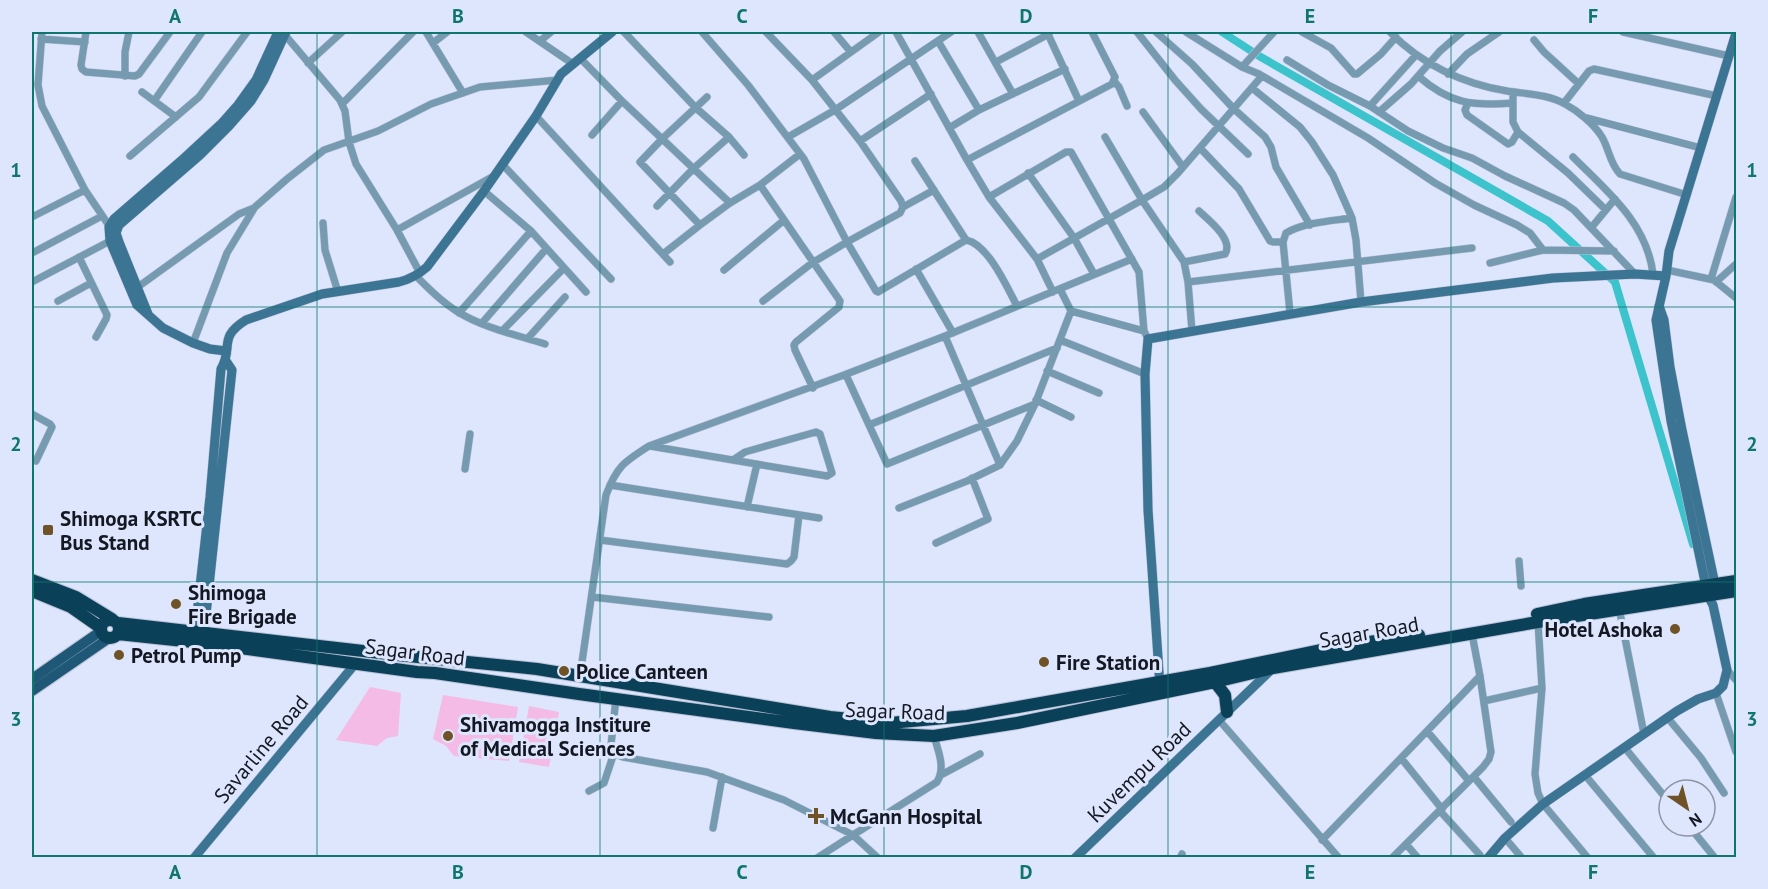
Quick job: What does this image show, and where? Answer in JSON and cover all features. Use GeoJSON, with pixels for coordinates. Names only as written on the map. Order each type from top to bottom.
{"type":"FeatureCollection","features":[{"type":"Feature","properties":{"kind":"highway"},"geometry":{"type":"LineString","coordinates":[[32,580],[76,597],[110,629]]}},
{"type":"Feature","properties":{"kind":"highway","name":"Sagar Road"},"geometry":{"type":"LineString","coordinates":[[110,629],[876,733],[934,736],[1017,723],[1160,687],[1277,663],[1472,634],[1711,593],[1737,581]]}},
{"type":"Feature","properties":{"kind":"highway"},"geometry":{"type":"LineString","coordinates":[[32,591],[71,607],[110,629]]}},
{"type":"Feature","properties":{"kind":"highway","name":"Sagar Road"},"geometry":{"type":"LineString","coordinates":[[110,629],[200,632],[537,669],[830,717],[890,723],[967,716],[1160,687],[1215,682],[1341,646],[1431,633],[1584,604],[1737,591]]}},
{"type":"Feature","properties":{"kind":"highway"},"geometry":{"type":"LineString","coordinates":[[1215,682],[1225,695],[1223,716]]}},
{"type":"Feature","properties":{"kind":"main road"},"geometry":{"type":"LineString","coordinates":[[32,680],[110,629]]}},
{"type":"Feature","properties":{"kind":"main road"},"geometry":{"type":"LineString","coordinates":[[32,691],[110,629]]}},
{"type":"Feature","properties":{"kind":"street"},"geometry":{"type":"LineString","coordinates":[[86,32],[82,69],[86,72],[125,76],[140,74],[170,32]]}},
{"type":"Feature","properties":{"kind":"street"},"geometry":{"type":"LineString","coordinates":[[125,76],[125,52],[129,32]]}},
{"type":"Feature","properties":{"kind":"street"},"geometry":{"type":"LineString","coordinates":[[154,101],[202,32]]}},
{"type":"Feature","properties":{"kind":"street"},"geometry":{"type":"LineString","coordinates":[[130,156],[202,94],[247,32]]}},
{"type":"Feature","properties":{"kind":"street"},"geometry":{"type":"LineString","coordinates":[[308,63],[342,32]]}},
{"type":"Feature","properties":{"kind":"street"},"geometry":{"type":"LineString","coordinates":[[342,104],[413,32]]}},
{"type":"Feature","properties":{"kind":"street"},"geometry":{"type":"LineString","coordinates":[[426,32],[463,93]]}},
{"type":"Feature","properties":{"kind":"street"},"geometry":{"type":"LineString","coordinates":[[433,43],[447,32]]}},
{"type":"Feature","properties":{"kind":"street"},"geometry":{"type":"LineString","coordinates":[[526,32],[577,61],[663,138],[730,203]]}},
{"type":"Feature","properties":{"kind":"street"},"geometry":{"type":"LineString","coordinates":[[540,41],[551,32]]}},
{"type":"Feature","properties":{"kind":"street"},"geometry":{"type":"LineString","coordinates":[[200,632],[221,369],[226,361],[228,336],[236,326],[246,320],[322,294],[399,282],[418,274],[427,267],[484,191],[536,116],[561,74],[612,32]]}},
{"type":"Feature","properties":{"kind":"street"},"geometry":{"type":"LineString","coordinates":[[624,32],[696,108],[729,137],[744,155]]}},
{"type":"Feature","properties":{"kind":"street"},"geometry":{"type":"LineString","coordinates":[[702,32],[748,85],[800,154],[876,291],[878,292],[966,240]]}},
{"type":"Feature","properties":{"kind":"street"},"geometry":{"type":"LineString","coordinates":[[834,32],[850,51]]}},
{"type":"Feature","properties":{"kind":"street"},"geometry":{"type":"LineString","coordinates":[[812,80],[879,32]]}},
{"type":"Feature","properties":{"kind":"street"},"geometry":{"type":"LineString","coordinates":[[896,32],[989,197],[1037,259],[1071,310],[1146,335],[1192,331],[1360,302],[1553,278],[1666,273],[1714,280],[1737,298]]}},
{"type":"Feature","properties":{"kind":"street"},"geometry":{"type":"LineString","coordinates":[[788,137],[835,110],[951,32]]}},
{"type":"Feature","properties":{"kind":"street"},"geometry":{"type":"LineString","coordinates":[[978,32],[1013,94]]}},
{"type":"Feature","properties":{"kind":"street"},"geometry":{"type":"LineString","coordinates":[[1092,32],[1127,106]]}},
{"type":"Feature","properties":{"kind":"street"},"geometry":{"type":"LineString","coordinates":[[1137,32],[1201,109],[1248,154]]}},
{"type":"Feature","properties":{"kind":"street"},"geometry":{"type":"LineString","coordinates":[[1156,32],[1192,64],[1268,142],[1276,167],[1310,225]]}},
{"type":"Feature","properties":{"kind":"street"},"geometry":{"type":"LineString","coordinates":[[1186,32],[1245,64],[1261,76],[1368,138],[1435,183],[1473,205],[1523,229],[1536,239],[1543,250]]}},
{"type":"Feature","properties":{"kind":"street"},"geometry":{"type":"LineString","coordinates":[[1245,64],[1274,32]]}},
{"type":"Feature","properties":{"kind":"street"},"geometry":{"type":"LineString","coordinates":[[1304,32],[1331,48],[1355,74],[1381,54],[1393,34],[1416,55],[1459,79],[1513,92],[1553,98],[1584,118],[1602,137],[1614,166],[1620,174],[1686,195]]}},
{"type":"Feature","properties":{"kind":"street"},"geometry":{"type":"LineString","coordinates":[[1379,112],[1418,76],[1454,37],[1462,32]]}},
{"type":"Feature","properties":{"kind":"street"},"geometry":{"type":"LineString","coordinates":[[1448,74],[1467,54],[1499,32]]}},
{"type":"Feature","properties":{"kind":"street"},"geometry":{"type":"LineString","coordinates":[[1623,32],[1730,56]]}},
{"type":"Feature","properties":{"kind":"street"},"geometry":{"type":"LineString","coordinates":[[226,351],[210,349],[193,343],[164,328],[148,315],[110,241],[113,230],[126,217],[200,155],[251,101],[264,80],[283,33],[342,104],[349,142],[356,164],[397,230],[418,274],[439,299],[459,313],[482,323],[545,344]]}},
{"type":"Feature","properties":{"kind":"street"},"geometry":{"type":"LineString","coordinates":[[769,33],[812,80],[860,141],[903,207]]}},
{"type":"Feature","properties":{"kind":"street"},"geometry":{"type":"LineString","coordinates":[[996,62],[1048,33],[1079,101]]}},
{"type":"Feature","properties":{"kind":"street"},"geometry":{"type":"LineString","coordinates":[[1401,758],[1441,810],[1484,856],[1544,804],[1667,717],[1698,699],[1716,693],[1723,686],[1727,670],[1671,421],[1656,320],[1669,251],[1737,33]]}},
{"type":"Feature","properties":{"kind":"street"},"geometry":{"type":"LineString","coordinates":[[85,42],[42,35],[38,85],[42,106],[85,190],[113,230],[134,290]]}},
{"type":"Feature","properties":{"kind":"street"},"geometry":{"type":"LineString","coordinates":[[1534,40],[1579,84]]}},
{"type":"Feature","properties":{"kind":"street"},"geometry":{"type":"LineString","coordinates":[[938,41],[979,110]]}},
{"type":"Feature","properties":{"kind":"street"},"geometry":{"type":"LineString","coordinates":[[1370,106],[1416,55]]}},
{"type":"Feature","properties":{"kind":"street"},"geometry":{"type":"LineString","coordinates":[[1287,60],[1328,85],[1370,106],[1408,131],[1443,148],[1472,158],[1564,203],[1574,210],[1635,274]]}},
{"type":"Feature","properties":{"kind":"street"},"geometry":{"type":"LineString","coordinates":[[949,128],[979,110],[1065,69]]}},
{"type":"Feature","properties":{"kind":"street"},"geometry":{"type":"LineString","coordinates":[[1564,103],[1588,71],[1594,69],[1717,96]]}},
{"type":"Feature","properties":{"kind":"street"},"geometry":{"type":"LineString","coordinates":[[1037,259],[1164,187],[1261,76]]}},
{"type":"Feature","properties":{"kind":"street"},"geometry":{"type":"LineString","coordinates":[[1418,76],[1449,98],[1482,105],[1513,103]]}},
{"type":"Feature","properties":{"kind":"street"},"geometry":{"type":"LineString","coordinates":[[193,343],[227,253],[255,207],[287,178],[324,150],[378,131],[431,104],[480,87],[558,80]]}},
{"type":"Feature","properties":{"kind":"street"},"geometry":{"type":"LineString","coordinates":[[967,160],[1114,81]]}},
{"type":"Feature","properties":{"kind":"street"},"geometry":{"type":"LineString","coordinates":[[1252,88],[1300,127],[1333,175],[1352,218],[1360,302]]}},
{"type":"Feature","properties":{"kind":"street"},"geometry":{"type":"LineString","coordinates":[[142,92],[176,117]]}},
{"type":"Feature","properties":{"kind":"street"},"geometry":{"type":"LineString","coordinates":[[1513,92],[1513,122],[1518,132],[1568,173],[1606,210]]}},
{"type":"Feature","properties":{"kind":"street"},"geometry":{"type":"LineString","coordinates":[[860,141],[931,94]]}},
{"type":"Feature","properties":{"kind":"street"},"geometry":{"type":"LineString","coordinates":[[700,225],[640,162],[707,96]]}},
{"type":"Feature","properties":{"kind":"street"},"geometry":{"type":"LineString","coordinates":[[592,135],[622,101]]}},
{"type":"Feature","properties":{"kind":"street"},"geometry":{"type":"LineString","coordinates":[[1468,103],[1465,110],[1467,115],[1508,144],[1518,132]]}},
{"type":"Feature","properties":{"kind":"street"},"geometry":{"type":"LineString","coordinates":[[1143,112],[1183,167]]}},
{"type":"Feature","properties":{"kind":"street"},"geometry":{"type":"LineString","coordinates":[[536,116],[670,262]]}},
{"type":"Feature","properties":{"kind":"street"},"geometry":{"type":"LineString","coordinates":[[1584,118],[1701,148]]}},
{"type":"Feature","properties":{"kind":"street"},"geometry":{"type":"LineString","coordinates":[[657,206],[694,168],[729,137]]}},
{"type":"Feature","properties":{"kind":"street"},"geometry":{"type":"LineString","coordinates":[[1105,137],[1142,200],[1184,262],[1192,331]]}},
{"type":"Feature","properties":{"kind":"street"},"geometry":{"type":"LineString","coordinates":[[1200,148],[1239,189],[1270,241],[1283,242]]}},
{"type":"Feature","properties":{"kind":"street"},"geometry":{"type":"LineString","coordinates":[[989,197],[1066,152],[1071,152],[1139,273],[1146,335],[1148,510],[1160,687]]}},
{"type":"Feature","properties":{"kind":"street"},"geometry":{"type":"LineString","coordinates":[[663,254],[800,154]]}},
{"type":"Feature","properties":{"kind":"street"},"geometry":{"type":"LineString","coordinates":[[1573,157],[1629,215],[1646,245],[1651,258],[1653,274]]}},
{"type":"Feature","properties":{"kind":"street"},"geometry":{"type":"LineString","coordinates":[[915,161],[966,240],[976,243],[986,254],[1017,306]]}},
{"type":"Feature","properties":{"kind":"street"},"geometry":{"type":"LineString","coordinates":[[502,164],[611,279]]}},
{"type":"Feature","properties":{"kind":"street"},"geometry":{"type":"LineString","coordinates":[[1028,173],[1074,238],[1094,274]]}},
{"type":"Feature","properties":{"kind":"street"},"geometry":{"type":"LineString","coordinates":[[397,230],[494,176]]}},
{"type":"Feature","properties":{"kind":"street"},"geometry":{"type":"LineString","coordinates":[[760,185],[840,301],[839,307],[794,345],[813,388]]}},
{"type":"Feature","properties":{"kind":"street"},"geometry":{"type":"LineString","coordinates":[[32,217],[85,190]]}},
{"type":"Feature","properties":{"kind":"street"},"geometry":{"type":"LineString","coordinates":[[763,301],[812,263],[900,213],[903,207],[934,190]]}},
{"type":"Feature","properties":{"kind":"street"},"geometry":{"type":"LineString","coordinates":[[484,191],[531,231],[586,292]]}},
{"type":"Feature","properties":{"kind":"street"},"geometry":{"type":"LineString","coordinates":[[1714,280],[1737,196]]}},
{"type":"Feature","properties":{"kind":"street"},"geometry":{"type":"LineString","coordinates":[[1591,228],[1615,199]]}},
{"type":"Feature","properties":{"kind":"street"},"geometry":{"type":"LineString","coordinates":[[134,290],[230,220],[255,207]]}},
{"type":"Feature","properties":{"kind":"street"},"geometry":{"type":"LineString","coordinates":[[1184,262],[1225,254],[1228,250],[1221,233],[1199,211]]}},
{"type":"Feature","properties":{"kind":"street"},"geometry":{"type":"LineString","coordinates":[[32,253],[102,216]]}},
{"type":"Feature","properties":{"kind":"street"},"geometry":{"type":"LineString","coordinates":[[1290,313],[1283,242],[1286,233],[1310,225],[1352,218]]}},
{"type":"Feature","properties":{"kind":"street"},"geometry":{"type":"LineString","coordinates":[[724,270],[783,221]]}},
{"type":"Feature","properties":{"kind":"street"},"geometry":{"type":"LineString","coordinates":[[323,224],[325,250],[338,292]]}},
{"type":"Feature","properties":{"kind":"street"},"geometry":{"type":"LineString","coordinates":[[459,313],[531,231]]}},
{"type":"Feature","properties":{"kind":"street"},"geometry":{"type":"LineString","coordinates":[[32,282],[110,241]]}},
{"type":"Feature","properties":{"kind":"street"},"geometry":{"type":"LineString","coordinates":[[1188,282],[1472,248]]}},
{"type":"Feature","properties":{"kind":"street"},"geometry":{"type":"LineString","coordinates":[[482,323],[546,249]]}},
{"type":"Feature","properties":{"kind":"street"},"geometry":{"type":"LineString","coordinates":[[1490,263],[1543,250],[1614,251]]}},
{"type":"Feature","properties":{"kind":"street"},"geometry":{"type":"LineString","coordinates":[[79,257],[107,315],[96,337]]}},
{"type":"Feature","properties":{"kind":"street"},"geometry":{"type":"LineString","coordinates":[[580,676],[606,495],[613,476],[626,460],[649,446],[813,388],[1132,259]]}},
{"type":"Feature","properties":{"kind":"street"},"geometry":{"type":"LineString","coordinates":[[1714,280],[1737,264]]}},
{"type":"Feature","properties":{"kind":"street"},"geometry":{"type":"LineString","coordinates":[[503,330],[564,268]]}},
{"type":"Feature","properties":{"kind":"street"},"geometry":{"type":"LineString","coordinates":[[916,269],[949,334],[966,386],[1000,465]]}},
{"type":"Feature","properties":{"kind":"street"},"geometry":{"type":"LineString","coordinates":[[58,301],[91,283]]}},
{"type":"Feature","properties":{"kind":"street"},"geometry":{"type":"LineString","coordinates":[[528,338],[565,297]]}},
{"type":"Feature","properties":{"kind":"street"},"geometry":{"type":"LineString","coordinates":[[899,508],[1000,465],[1017,441],[1035,402],[1071,310]]}},
{"type":"Feature","properties":{"kind":"street"},"geometry":{"type":"LineString","coordinates":[[1060,340],[1145,374]]}},
{"type":"Feature","properties":{"kind":"street"},"geometry":{"type":"LineString","coordinates":[[868,425],[1057,348]]}},
{"type":"Feature","properties":{"kind":"street"},"geometry":{"type":"LineString","coordinates":[[1047,371],[1099,393]]}},
{"type":"Feature","properties":{"kind":"street"},"geometry":{"type":"LineString","coordinates":[[846,375],[887,464],[1035,402],[1071,417]]}},
{"type":"Feature","properties":{"kind":"street"},"geometry":{"type":"LineString","coordinates":[[32,414],[50,423],[52,427],[36,461]]}},
{"type":"Feature","properties":{"kind":"street"},"geometry":{"type":"LineString","coordinates":[[649,446],[828,476],[832,473],[820,435],[816,432],[745,453],[734,460]]}},
{"type":"Feature","properties":{"kind":"street"},"geometry":{"type":"LineString","coordinates":[[465,469],[470,434]]}},
{"type":"Feature","properties":{"kind":"street"},"geometry":{"type":"LineString","coordinates":[[747,507],[757,464]]}},
{"type":"Feature","properties":{"kind":"street"},"geometry":{"type":"LineString","coordinates":[[936,543],[988,519],[972,478]]}},
{"type":"Feature","properties":{"kind":"street"},"geometry":{"type":"LineString","coordinates":[[610,485],[819,518]]}},
{"type":"Feature","properties":{"kind":"street"},"geometry":{"type":"LineString","coordinates":[[600,540],[787,564],[794,557],[799,515]]}},
{"type":"Feature","properties":{"kind":"street"},"geometry":{"type":"LineString","coordinates":[[1519,561],[1521,586]]}},
{"type":"Feature","properties":{"kind":"street"},"geometry":{"type":"LineString","coordinates":[[592,597],[769,617]]}},
{"type":"Feature","properties":{"kind":"street"},"geometry":{"type":"LineString","coordinates":[[1619,608],[1644,734]]}},
{"type":"Feature","properties":{"kind":"street"},"geometry":{"type":"LineString","coordinates":[[1538,622],[1542,688],[1535,774],[1538,793],[1544,804],[1588,858]]}},
{"type":"Feature","properties":{"kind":"street"},"geometry":{"type":"LineString","coordinates":[[1392,858],[1490,759],[1484,701],[1472,634]]}},
{"type":"Feature","properties":{"kind":"street","name":"Kuvempu Road"},"geometry":{"type":"LineString","coordinates":[[1079,857],[1277,663]]}},
{"type":"Feature","properties":{"kind":"street","name":"Savarline Road"},"geometry":{"type":"LineString","coordinates":[[194,858],[355,664]]}},
{"type":"Feature","properties":{"kind":"street"},"geometry":{"type":"LineString","coordinates":[[1727,670],[1737,680]]}},
{"type":"Feature","properties":{"kind":"street"},"geometry":{"type":"LineString","coordinates":[[1322,840],[1480,676]]}},
{"type":"Feature","properties":{"kind":"street"},"geometry":{"type":"LineString","coordinates":[[1484,701],[1542,688]]}},
{"type":"Feature","properties":{"kind":"street"},"geometry":{"type":"LineString","coordinates":[[1716,693],[1737,753]]}},
{"type":"Feature","properties":{"kind":"street"},"geometry":{"type":"LineString","coordinates":[[589,791],[604,783],[614,753],[611,746],[616,698]]}},
{"type":"Feature","properties":{"kind":"street"},"geometry":{"type":"LineString","coordinates":[[1223,716],[1339,858]]}},
{"type":"Feature","properties":{"kind":"street"},"geometry":{"type":"LineString","coordinates":[[1667,717],[1701,759],[1724,793]]}},
{"type":"Feature","properties":{"kind":"street"},"geometry":{"type":"LineString","coordinates":[[1427,731],[1511,822]]}},
{"type":"Feature","properties":{"kind":"street"},"geometry":{"type":"LineString","coordinates":[[817,858],[937,782],[941,775],[942,765],[934,736]]}},
{"type":"Feature","properties":{"kind":"street"},"geometry":{"type":"LineString","coordinates":[[1625,748],[1657,787]]}},
{"type":"Feature","properties":{"kind":"street"},"geometry":{"type":"LineString","coordinates":[[614,753],[623,757],[707,771],[784,800],[853,835],[878,858]]}},
{"type":"Feature","properties":{"kind":"street"},"geometry":{"type":"LineString","coordinates":[[941,775],[980,754]]}},
{"type":"Feature","properties":{"kind":"street"},"geometry":{"type":"LineString","coordinates":[[1586,775],[1653,858]]}},
{"type":"Feature","properties":{"kind":"street"},"geometry":{"type":"LineString","coordinates":[[713,828],[722,777]]}},
{"type":"Feature","properties":{"kind":"street"},"geometry":{"type":"LineString","coordinates":[[1505,838],[1522,858]]}},
{"type":"Feature","properties":{"kind":"street"},"geometry":{"type":"LineString","coordinates":[[1699,838],[1715,858]]}},
{"type":"Feature","properties":{"kind":"street"},"geometry":{"type":"LineString","coordinates":[[1406,844],[1418,858]]}},
{"type":"Feature","properties":{"kind":"shaded area"},"geometry":{"type":"Polygon","coordinates":[[[370,687],[401,693],[398,736],[387,738],[377,746],[336,740],[370,687]]]}},
{"type":"Feature","properties":{"kind":"shaded area"},"geometry":{"type":"Polygon","coordinates":[[[443,695],[518,707],[509,761],[454,756],[446,746],[433,739],[443,695]]]}},
{"type":"Feature","properties":{"kind":"shaded area"},"geometry":{"type":"Polygon","coordinates":[[[529,706],[559,712],[549,767],[519,762],[529,706]]]}},
{"type":"Feature","properties":{"kind":"waterway"},"geometry":{"type":"LineString","coordinates":[[1222,32],[1259,56],[1548,221],[1615,282],[1693,544]]}},
{"type":"Feature","properties":{"kind":"place","name":"Shimoga KSRTC Bus Stand"},"geometry":{"type":"Point","coordinates":[48,530]}},
{"type":"Feature","properties":{"kind":"place","name":"Shimoga Fire Brigade"},"geometry":{"type":"Point","coordinates":[176,604]}},
{"type":"Feature","properties":{"kind":"place","name":"Hotel Ashoka"},"geometry":{"type":"Point","coordinates":[1675,629]}},
{"type":"Feature","properties":{"kind":"place","name":"Petrol Pump"},"geometry":{"type":"Point","coordinates":[119,655]}},
{"type":"Feature","properties":{"kind":"place","name":"Fire Station"},"geometry":{"type":"Point","coordinates":[1044,662]}},
{"type":"Feature","properties":{"kind":"place","name":"Police Canteen"},"geometry":{"type":"Point","coordinates":[564,671]}},
{"type":"Feature","properties":{"kind":"place","name":"Shivamogga Institure of Medical Sciences"},"geometry":{"type":"Point","coordinates":[448,736]}},
{"type":"Feature","properties":{"kind":"place","name":"McGann Hospital"},"geometry":{"type":"Point","coordinates":[816,816]}}]}
